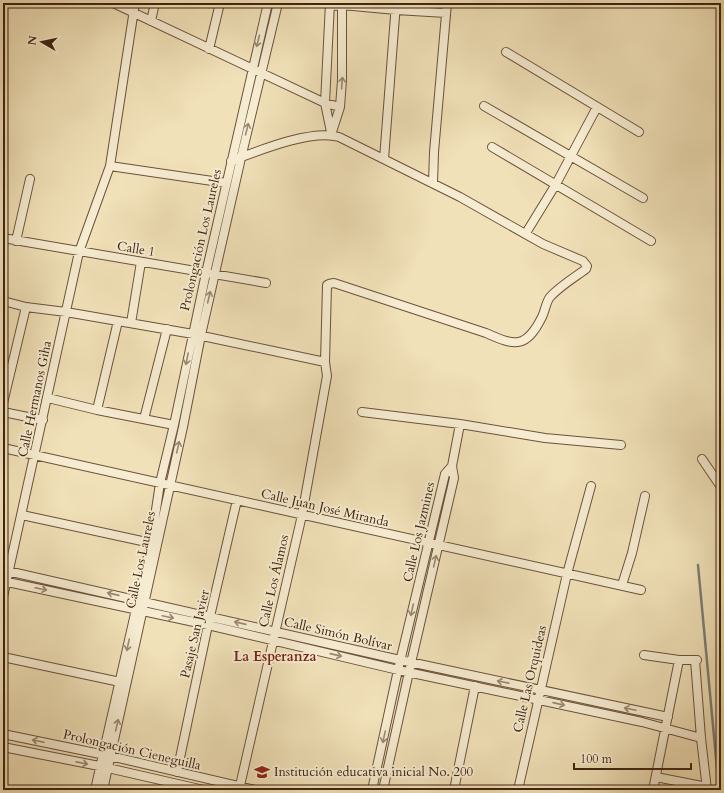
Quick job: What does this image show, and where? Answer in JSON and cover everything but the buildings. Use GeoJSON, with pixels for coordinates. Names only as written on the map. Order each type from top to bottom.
{"type":"FeatureCollection","features":[{"type":"Feature","properties":{"kind":"street"},"geometry":{"type":"LineString","coordinates":[[113,3],[325,103],[340,107]]}},
{"type":"Feature","properties":{"kind":"street","name":"Calle Hermanos Giha"},"geometry":{"type":"LineString","coordinates":[[3,597],[6,570],[22,515],[80,252],[110,166],[135,3]]}},
{"type":"Feature","properties":{"kind":"street"},"geometry":{"type":"LineString","coordinates":[[151,21],[155,3]]}},
{"type":"Feature","properties":{"kind":"street"},"geometry":{"type":"LineString","coordinates":[[209,49],[220,3]]}},
{"type":"Feature","properties":{"kind":"street","name":"Prolongación Los Laureles"},"geometry":{"type":"LineString","coordinates":[[197,334],[206,273],[268,3]]}},
{"type":"Feature","properties":{"kind":"street","name":"Prolongación Los Laureles"},"geometry":{"type":"LineString","coordinates":[[160,483],[197,334],[215,274],[278,3]]}},
{"type":"Feature","properties":{"kind":"street"},"geometry":{"type":"LineString","coordinates":[[432,183],[446,3]]}},
{"type":"Feature","properties":{"kind":"street"},"geometry":{"type":"LineString","coordinates":[[332,135],[325,103],[330,4],[396,7],[446,13]]}},
{"type":"Feature","properties":{"kind":"street"},"geometry":{"type":"LineString","coordinates":[[332,135],[340,107],[342,80],[342,4]]}},
{"type":"Feature","properties":{"kind":"street"},"geometry":{"type":"LineString","coordinates":[[384,159],[396,7]]}},
{"type":"Feature","properties":{"kind":"street"},"geometry":{"type":"LineString","coordinates":[[506,52],[639,132]]}},
{"type":"Feature","properties":{"kind":"street"},"geometry":{"type":"LineString","coordinates":[[484,106],[644,198]]}},
{"type":"Feature","properties":{"kind":"street"},"geometry":{"type":"LineString","coordinates":[[526,233],[556,184],[597,107]]}},
{"type":"Feature","properties":{"kind":"street"},"geometry":{"type":"LineString","coordinates":[[3,301],[197,334],[325,362],[326,294],[327,286],[330,283],[486,333],[510,343],[518,343],[525,341],[530,335],[542,317],[550,298],[587,267],[583,261],[544,244],[432,183],[339,137],[325,134],[297,139],[231,161]]}},
{"type":"Feature","properties":{"kind":"street"},"geometry":{"type":"LineString","coordinates":[[492,147],[651,240]]}},
{"type":"Feature","properties":{"kind":"street"},"geometry":{"type":"LineString","coordinates":[[110,166],[226,183]]}},
{"type":"Feature","properties":{"kind":"street"},"geometry":{"type":"LineString","coordinates":[[16,241],[30,180]]}},
{"type":"Feature","properties":{"kind":"street","name":"Calle 1"},"geometry":{"type":"LineString","coordinates":[[3,238],[266,283]]}},
{"type":"Feature","properties":{"kind":"street"},"geometry":{"type":"LineString","coordinates":[[131,323],[141,262]]}},
{"type":"Feature","properties":{"kind":"street"},"geometry":{"type":"LineString","coordinates":[[3,403],[26,306]]}},
{"type":"Feature","properties":{"kind":"street"},"geometry":{"type":"LineString","coordinates":[[97,410],[118,321]]}},
{"type":"Feature","properties":{"kind":"street"},"geometry":{"type":"LineString","coordinates":[[144,419],[167,329]]}},
{"type":"Feature","properties":{"kind":"street","name":"Calle Los Laureles"},"geometry":{"type":"LineString","coordinates":[[141,600],[183,427],[197,334]]}},
{"type":"Feature","properties":{"kind":"street","name":"Calle Los Álamos"},"geometry":{"type":"LineString","coordinates":[[239,788],[302,515],[328,376],[325,362]]}},
{"type":"Feature","properties":{"kind":"street"},"geometry":{"type":"LineString","coordinates":[[48,398],[97,410],[174,425]]}},
{"type":"Feature","properties":{"kind":"street"},"geometry":{"type":"LineString","coordinates":[[3,412],[43,420]]}},
{"type":"Feature","properties":{"kind":"street"},"geometry":{"type":"LineString","coordinates":[[362,412],[460,424],[545,438],[621,445]]}},
{"type":"Feature","properties":{"kind":"street"},"geometry":{"type":"LineString","coordinates":[[452,466],[460,424]]}},
{"type":"Feature","properties":{"kind":"street","name":"Calle Juan José Miranda"},"geometry":{"type":"LineString","coordinates":[[3,448],[641,590]]}},
{"type":"Feature","properties":{"kind":"street"},"geometry":{"type":"LineString","coordinates":[[702,459],[721,487]]}},
{"type":"Feature","properties":{"kind":"street","name":"Calle Los Jazmines"},"geometry":{"type":"LineString","coordinates":[[372,790],[400,660],[445,474],[452,466]]}},
{"type":"Feature","properties":{"kind":"street","name":"Calle Los Jazmines"},"geometry":{"type":"LineString","coordinates":[[383,790],[454,478],[452,466]]}},
{"type":"Feature","properties":{"kind":"street","name":"Calle Los Laureles"},"geometry":{"type":"LineString","coordinates":[[106,755],[141,600],[160,483]]}},
{"type":"Feature","properties":{"kind":"street","name":"Calle Las Orquideas"},"geometry":{"type":"LineString","coordinates":[[518,790],[567,574],[590,486]]}},
{"type":"Feature","properties":{"kind":"street"},"geometry":{"type":"LineString","coordinates":[[622,585],[639,527],[645,496]]}},
{"type":"Feature","properties":{"kind":"street","name":"Pasaje San Javier"},"geometry":{"type":"LineString","coordinates":[[177,772],[208,625],[237,500]]}},
{"type":"Feature","properties":{"kind":"street"},"geometry":{"type":"LineString","coordinates":[[22,515],[151,543]]}},
{"type":"Feature","properties":{"kind":"street","name":"Calle Simón Bolívar"},"geometry":{"type":"LineString","coordinates":[[6,570],[411,663],[668,717]]}},
{"type":"Feature","properties":{"kind":"street","name":"Calle Simón Bolívar"},"geometry":{"type":"LineString","coordinates":[[5,581],[208,625],[398,670],[538,699],[666,728],[701,738]]}},
{"type":"Feature","properties":{"kind":"street","name":"Calle Los Laureles"},"geometry":{"type":"LineString","coordinates":[[103,790],[104,767],[120,682],[139,610]]}},
{"type":"Feature","properties":{"kind":"street"},"geometry":{"type":"LineString","coordinates":[[644,655],[679,660],[696,660],[701,738],[707,788],[656,777]]}},
{"type":"Feature","properties":{"kind":"street"},"geometry":{"type":"LineString","coordinates":[[3,657],[120,682]]}},
{"type":"Feature","properties":{"kind":"street"},"geometry":{"type":"LineString","coordinates":[[653,790],[679,660]]}},
{"type":"Feature","properties":{"kind":"street"},"geometry":{"type":"LineString","coordinates":[[454,790],[475,686]]}},
{"type":"Feature","properties":{"kind":"street","name":"Prolongación Cieneguilla"},"geometry":{"type":"LineString","coordinates":[[3,734],[106,755],[239,788],[256,790]]}},
{"type":"Feature","properties":{"kind":"street","name":"Prolongación Cieneguilla"},"geometry":{"type":"LineString","coordinates":[[3,747],[104,767],[204,790]]}},
{"type":"Feature","properties":{"kind":"street","name":"Calle Los Laureles"},"geometry":{"type":"LineString","coordinates":[[94,790],[104,767]]}},
{"type":"Feature","properties":{"kind":"waterway"},"geometry":{"type":"LineString","coordinates":[[698,565],[719,790]]}},
{"type":"Feature","properties":{"kind":"place","name":"Institución educativa inicial No. 200"},"geometry":{"type":"Point","coordinates":[262,772]}},
{"type":"Feature","properties":{"kind":"district","name":"La Esperanza"},"geometry":{"type":"Point","coordinates":[275,656]}}]}
